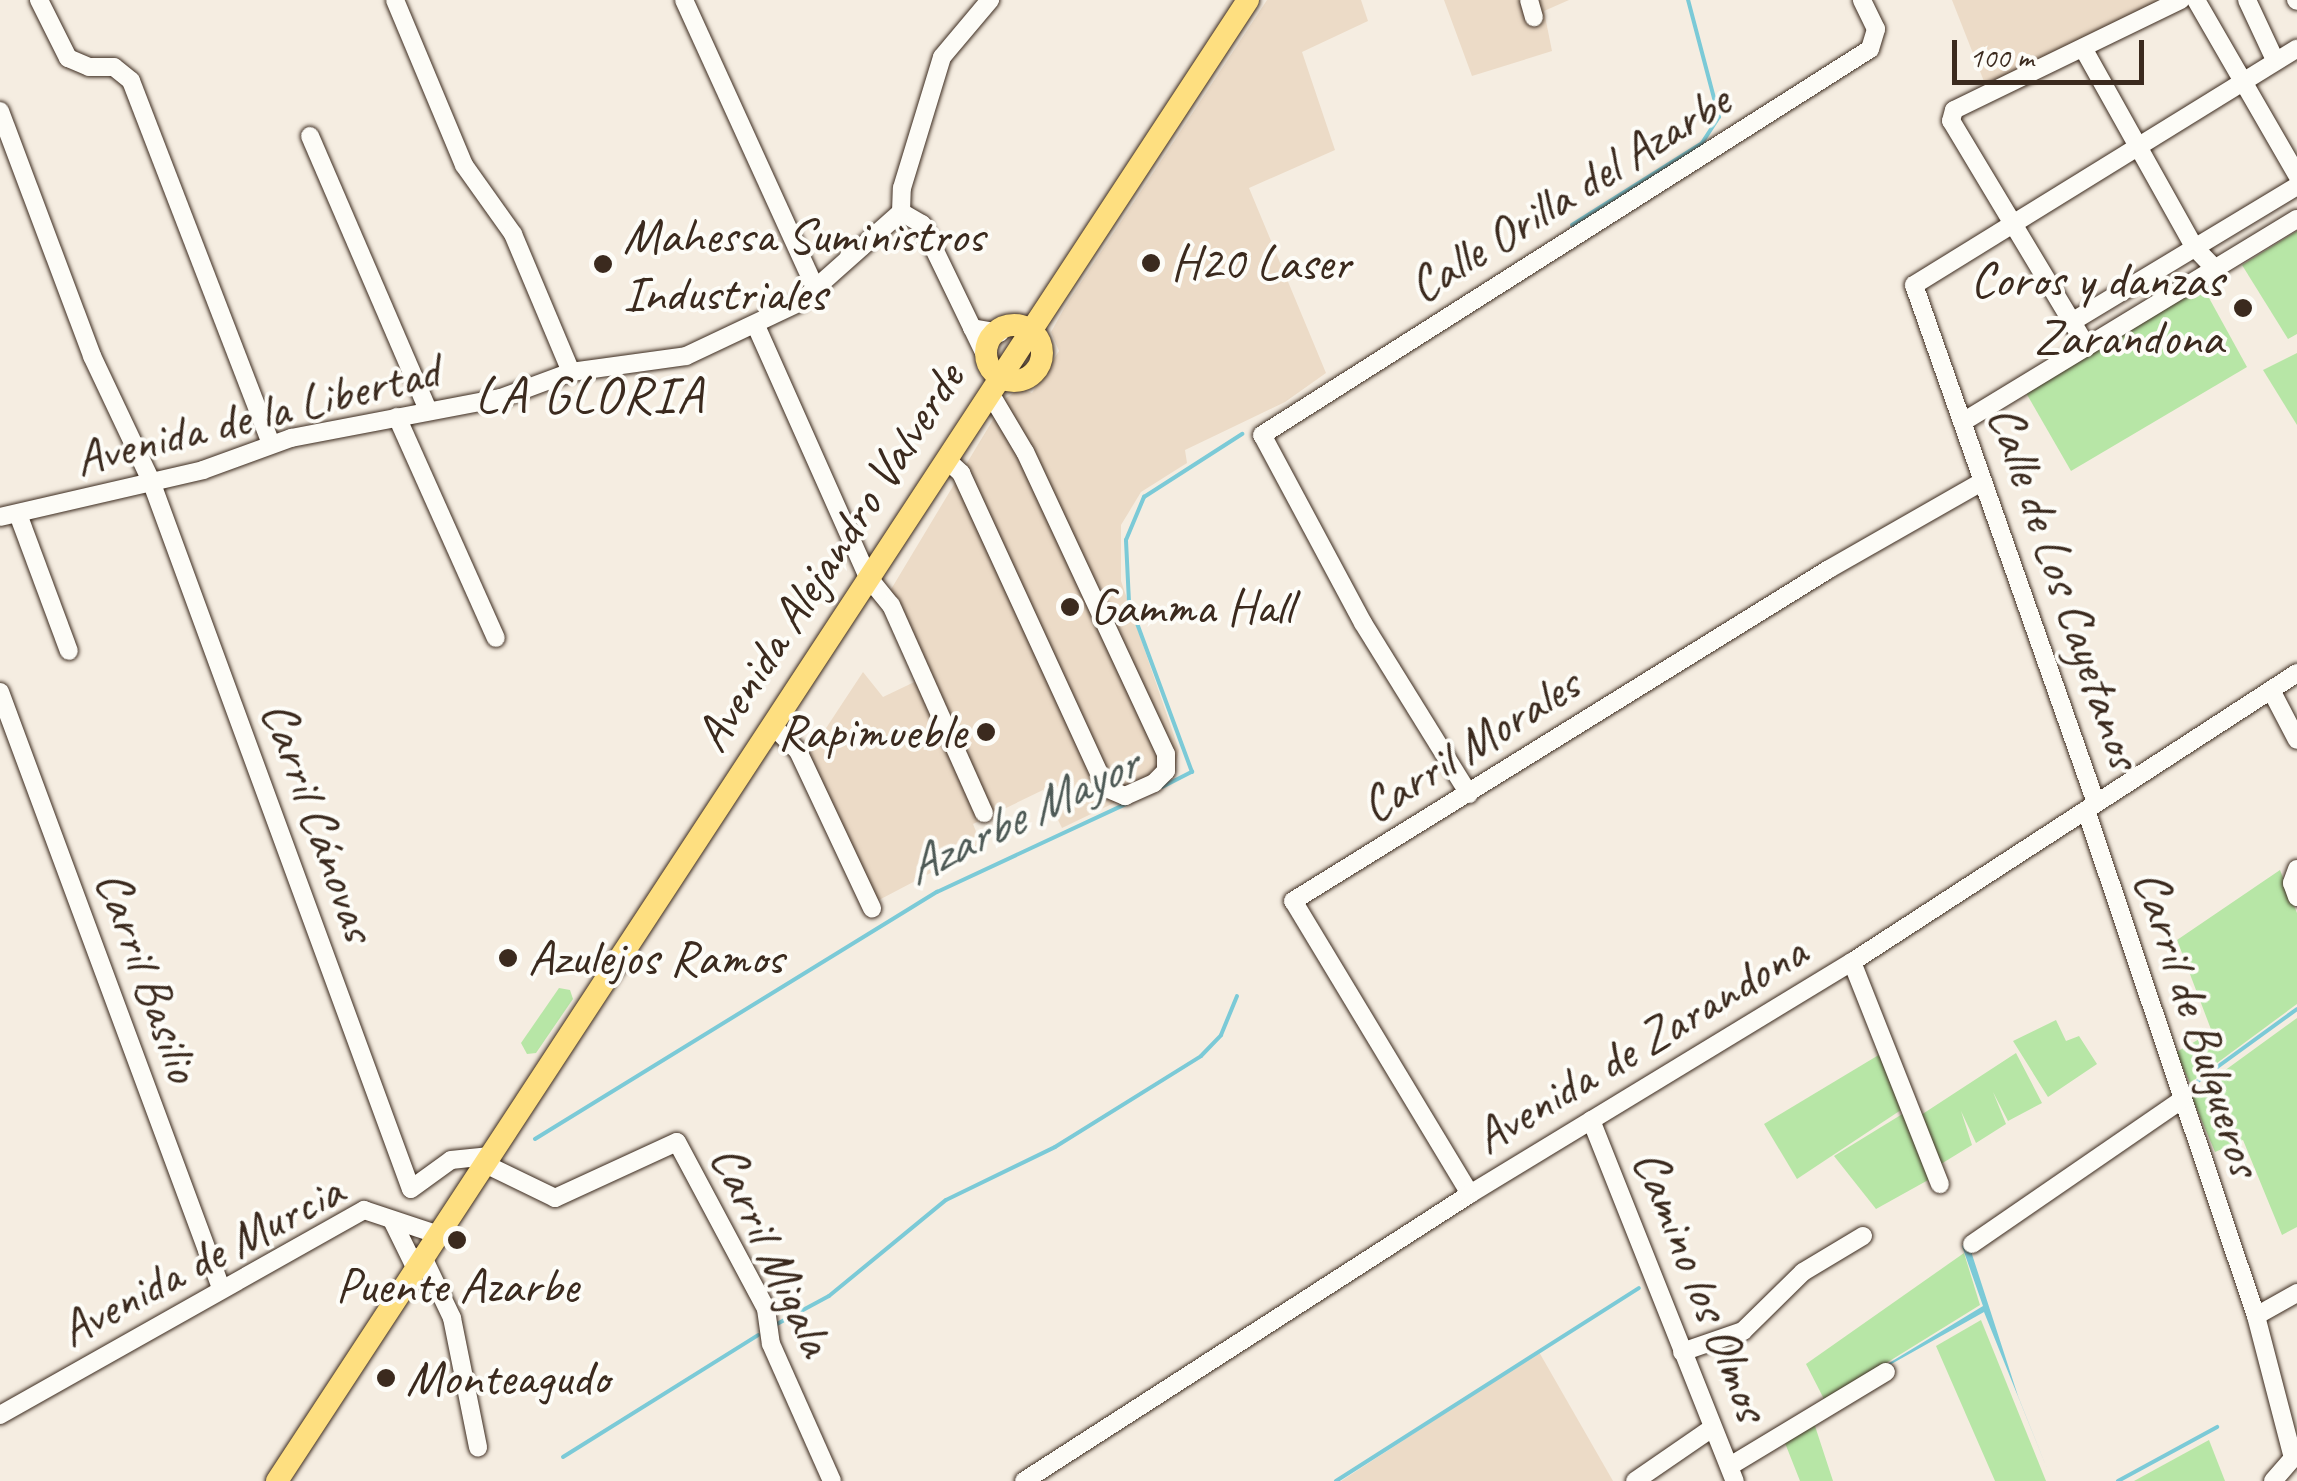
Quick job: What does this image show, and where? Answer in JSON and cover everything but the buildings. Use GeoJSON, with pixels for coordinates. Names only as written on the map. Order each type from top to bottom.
{"type":"FeatureCollection","features":[{"type":"Feature","properties":{"kind":"main road","name":"Avenida Alejandro Valverde"},"geometry":{"type":"LineString","coordinates":[[436,1234],[1248,0]]}},
{"type":"Feature","properties":{"kind":"main road"},"geometry":{"type":"LineString","coordinates":[[995,387],[984,352],[1000,333],[1034,328]]}},
{"type":"Feature","properties":{"kind":"main road"},"geometry":{"type":"LineString","coordinates":[[277,1481],[436,1234]]}},
{"type":"Feature","properties":{"kind":"street"},"geometry":{"type":"LineString","coordinates":[[39,0],[68,58],[89,67],[114,66],[131,81],[271,443]]}},
{"type":"Feature","properties":{"kind":"street"},"geometry":{"type":"LineString","coordinates":[[395,0],[464,165],[513,234],[570,372]]}},
{"type":"Feature","properties":{"kind":"street"},"geometry":{"type":"LineString","coordinates":[[684,0],[816,290]]}},
{"type":"Feature","properties":{"kind":"street"},"geometry":{"type":"LineString","coordinates":[[984,352],[922,224],[901,212],[902,188],[942,58],[990,0]]}},
{"type":"Feature","properties":{"kind":"street","name":"Calle Orilla del Azarbe"},"geometry":{"type":"LineString","coordinates":[[1469,794],[1364,623],[1262,435],[1870,49],[1876,29],[1862,0]]}},
{"type":"Feature","properties":{"kind":"street"},"geometry":{"type":"LineString","coordinates":[[2087,347],[1951,120],[1954,110],[2181,0]]}},
{"type":"Feature","properties":{"kind":"street"},"geometry":{"type":"LineString","coordinates":[[2196,0],[2297,175]]}},
{"type":"Feature","properties":{"kind":"street"},"geometry":{"type":"LineString","coordinates":[[2246,0],[2274,60]]}},
{"type":"Feature","properties":{"kind":"street"},"geometry":{"type":"LineString","coordinates":[[2083,48],[2195,248],[2215,269]]}},
{"type":"Feature","properties":{"kind":"street"},"geometry":{"type":"LineString","coordinates":[[2016,227],[2240,79],[2297,48]]}},
{"type":"Feature","properties":{"kind":"street","name":"Carril Cánovas"},"geometry":{"type":"LineString","coordinates":[[0,112],[92,356],[150,481],[412,1189],[451,1160],[486,1160]]}},
{"type":"Feature","properties":{"kind":"street"},"geometry":{"type":"LineString","coordinates":[[310,136],[428,410]]}},
{"type":"Feature","properties":{"kind":"street"},"geometry":{"type":"LineString","coordinates":[[2070,322],[2297,186]]}},
{"type":"Feature","properties":{"kind":"street","name":"Avenida de la Libertad"},"geometry":{"type":"LineString","coordinates":[[9,516],[150,481],[271,443],[501,398],[570,372],[686,356],[757,328],[816,290],[901,212]]}},
{"type":"Feature","properties":{"kind":"street"},"geometry":{"type":"LineString","coordinates":[[1966,420],[2297,219]]}},
{"type":"Feature","properties":{"kind":"street","name":"Calle de Los Cayetanos"},"geometry":{"type":"LineString","coordinates":[[2016,227],[1914,285],[1966,420],[2091,806]]}},
{"type":"Feature","properties":{"kind":"street"},"geometry":{"type":"LineString","coordinates":[[757,328],[868,577],[891,605],[984,813]]}},
{"type":"Feature","properties":{"kind":"street"},"geometry":{"type":"LineString","coordinates":[[972,328],[1000,333]]}},
{"type":"Feature","properties":{"kind":"street"},"geometry":{"type":"LineString","coordinates":[[946,459],[961,473],[1106,788],[1125,796],[1154,783],[1166,771],[1166,754],[995,387]]}},
{"type":"Feature","properties":{"kind":"street"},"geometry":{"type":"LineString","coordinates":[[397,417],[496,638]]}},
{"type":"Feature","properties":{"kind":"street","name":"Carril Morales"},"geometry":{"type":"LineString","coordinates":[[1470,1194],[1293,901],[1829,569],[1983,481]]}},
{"type":"Feature","properties":{"kind":"street"},"geometry":{"type":"LineString","coordinates":[[9,516],[69,651]]}},
{"type":"Feature","properties":{"kind":"street","name":"Avenida de Zarandona"},"geometry":{"type":"LineString","coordinates":[[1024,1481],[1470,1194],[1852,962],[2297,674]]}},
{"type":"Feature","properties":{"kind":"street"},"geometry":{"type":"LineString","coordinates":[[2271,690],[2297,740]]}},
{"type":"Feature","properties":{"kind":"street","name":"Carril Basilio"},"geometry":{"type":"LineString","coordinates":[[0,692],[221,1288]]}},
{"type":"Feature","properties":{"kind":"street"},"geometry":{"type":"LineString","coordinates":[[772,726],[798,751],[872,908]]}},
{"type":"Feature","properties":{"kind":"street","name":"Carril de Bulgueros"},"geometry":{"type":"LineString","coordinates":[[2091,806],[2180,1101],[2256,1316],[2293,1458],[2273,1481]]}},
{"type":"Feature","properties":{"kind":"street"},"geometry":{"type":"LineString","coordinates":[[2297,869],[2292,883],[2297,897]]}},
{"type":"Feature","properties":{"kind":"street"},"geometry":{"type":"LineString","coordinates":[[1852,962],[1940,1184]]}},
{"type":"Feature","properties":{"kind":"street"},"geometry":{"type":"LineString","coordinates":[[1972,1244],[2180,1101]]}},
{"type":"Feature","properties":{"kind":"street","name":"Camino los Olmos"},"geometry":{"type":"LineString","coordinates":[[1591,1120],[1732,1474]]}},
{"type":"Feature","properties":{"kind":"street","name":"Carril Migala"},"geometry":{"type":"LineString","coordinates":[[486,1160],[555,1198],[677,1142],[766,1309],[771,1344],[832,1481]]}},
{"type":"Feature","properties":{"kind":"street","name":"Avenida de Murcia"},"geometry":{"type":"LineString","coordinates":[[0,1415],[364,1210],[436,1234]]}},
{"type":"Feature","properties":{"kind":"street","name":"Avenida de Murcia"},"geometry":{"type":"LineString","coordinates":[[389,1216],[452,1318],[478,1448]]}},
{"type":"Feature","properties":{"kind":"street"},"geometry":{"type":"LineString","coordinates":[[1682,1352],[1743,1331],[1802,1272],[1863,1236]]}},
{"type":"Feature","properties":{"kind":"street"},"geometry":{"type":"LineString","coordinates":[[2256,1316],[2297,1294]]}},
{"type":"Feature","properties":{"kind":"street"},"geometry":{"type":"LineString","coordinates":[[1732,1474],[1886,1372]]}},
{"type":"Feature","properties":{"kind":"street"},"geometry":{"type":"LineString","coordinates":[[1635,1481],[1712,1428]]}},
{"type":"Feature","properties":{"kind":"shaded area"},"geometry":{"type":"Polygon","coordinates":[[[1267,0],[1361,0],[1368,21],[1302,52],[1335,150],[1249,188],[1326,373],[1285,402],[1185,450],[1187,463],[1141,492],[1121,525],[1121,581],[1179,750],[1174,774],[1062,828],[1043,790],[973,824],[982,846],[877,901],[809,754],[863,672],[883,697],[929,675],[890,591],[1006,398],[1020,389],[1032,393],[1059,351],[1051,332],[1066,305],[1267,0]]]}},
{"type":"Feature","properties":{"kind":"shaded area"},"geometry":{"type":"Polygon","coordinates":[[[1444,0],[1569,0],[1544,11],[1552,51],[1472,76],[1444,0]]]}},
{"type":"Feature","properties":{"kind":"shaded area"},"geometry":{"type":"Polygon","coordinates":[[[1952,0],[2171,0],[1987,89],[1952,0]]]}},
{"type":"Feature","properties":{"kind":"shaded area"},"geometry":{"type":"Polygon","coordinates":[[[1539,1352],[1613,1481],[1341,1481],[1539,1352]]]}},
{"type":"Feature","properties":{"kind":"green space"},"geometry":{"type":"Polygon","coordinates":[[[2297,231],[2297,334],[2288,339],[2242,265],[2297,231]]]}},
{"type":"Feature","properties":{"kind":"green space"},"geometry":{"type":"Polygon","coordinates":[[[2203,287],[2247,367],[2071,471],[2025,391],[2203,287]]]}},
{"type":"Feature","properties":{"kind":"green space"},"geometry":{"type":"Polygon","coordinates":[[[2297,353],[2297,425],[2263,370],[2297,353]]]}},
{"type":"Feature","properties":{"kind":"green space"},"geometry":{"type":"Polygon","coordinates":[[[2280,870],[2297,913],[2297,1004],[2190,1083],[2176,1052],[2212,1032],[2177,940],[2280,870]]]}},
{"type":"Feature","properties":{"kind":"green space"},"geometry":{"type":"Polygon","coordinates":[[[559,988],[570,990],[573,999],[536,1053],[527,1054],[521,1043],[559,988]]]}},
{"type":"Feature","properties":{"kind":"green space"},"geometry":{"type":"Polygon","coordinates":[[[2297,1018],[2297,1227],[2282,1235],[2243,1140],[2215,1152],[2191,1095],[2297,1018]]]}},
{"type":"Feature","properties":{"kind":"green space"},"geometry":{"type":"Polygon","coordinates":[[[2056,1020],[2066,1041],[2079,1036],[2097,1064],[2048,1097],[2013,1041],[2056,1020]]]}},
{"type":"Feature","properties":{"kind":"green space"},"geometry":{"type":"Polygon","coordinates":[[[1882,1053],[1904,1108],[1797,1179],[1764,1124],[1882,1053]]]}},
{"type":"Feature","properties":{"kind":"green space"},"geometry":{"type":"Polygon","coordinates":[[[2016,1053],[2042,1103],[2008,1121],[1993,1092],[2006,1124],[1976,1143],[1961,1111],[1972,1145],[1941,1164],[1921,1115],[2016,1053]]]}},
{"type":"Feature","properties":{"kind":"green space"},"geometry":{"type":"Polygon","coordinates":[[[1904,1113],[1930,1179],[1876,1209],[1834,1156],[1904,1113]]]}},
{"type":"Feature","properties":{"kind":"green space"},"geometry":{"type":"Polygon","coordinates":[[[1964,1253],[1980,1305],[1825,1401],[1806,1364],[1964,1253]]]}},
{"type":"Feature","properties":{"kind":"green space"},"geometry":{"type":"Polygon","coordinates":[[[1981,1320],[2046,1481],[1995,1481],[1936,1346],[1981,1320]]]}},
{"type":"Feature","properties":{"kind":"green space"},"geometry":{"type":"Polygon","coordinates":[[[1815,1425],[1833,1481],[1800,1481],[1785,1443],[1815,1425]]]}},
{"type":"Feature","properties":{"kind":"green space"},"geometry":{"type":"Polygon","coordinates":[[[2209,1440],[2225,1481],[2134,1481],[2209,1440]]]}},
{"type":"Feature","properties":{"kind":"water"},"geometry":{"type":"Polygon","coordinates":[[[1968,1242],[2018,1396],[2052,1481],[1984,1312],[1838,1394],[1983,1306],[1962,1246],[1968,1242]]]}},
{"type":"Feature","properties":{"kind":"waterway","name":"Azarbe Mayor"},"geometry":{"type":"LineString","coordinates":[[1572,225],[1702,143],[1719,117],[1688,0]]}},
{"type":"Feature","properties":{"kind":"waterway","name":"Azarbe Mayor"},"geometry":{"type":"LineString","coordinates":[[1162,787],[1192,772],[1129,602],[1126,540],[1144,497],[1242,434]]}},
{"type":"Feature","properties":{"kind":"waterway","name":"Azarbe Mayor"},"geometry":{"type":"LineString","coordinates":[[535,1139],[937,892],[1126,804]]}},
{"type":"Feature","properties":{"kind":"waterway"},"geometry":{"type":"LineString","coordinates":[[777,1324],[829,1296],[946,1200],[1055,1147],[1201,1056],[1221,1035],[1237,996]]}},
{"type":"Feature","properties":{"kind":"waterway"},"geometry":{"type":"LineString","coordinates":[[2187,1089],[2297,1009]]}},
{"type":"Feature","properties":{"kind":"waterway"},"geometry":{"type":"LineString","coordinates":[[1336,1481],[1639,1288]]}},
{"type":"Feature","properties":{"kind":"waterway"},"geometry":{"type":"LineString","coordinates":[[563,1457],[758,1335]]}},
{"type":"Feature","properties":{"kind":"waterway"},"geometry":{"type":"LineString","coordinates":[[2118,1481],[2217,1427]]}},
{"type":"Feature","properties":{"kind":"place","name":"H20 Laser"},"geometry":{"type":"Point","coordinates":[1151,263]}},
{"type":"Feature","properties":{"kind":"place","name":"Mahessa Suministros Industriales"},"geometry":{"type":"Point","coordinates":[603,264]}},
{"type":"Feature","properties":{"kind":"place","name":"Coros y danzas Zarandona"},"geometry":{"type":"Point","coordinates":[2243,308]}},
{"type":"Feature","properties":{"kind":"place","name":"Gamma Hall"},"geometry":{"type":"Point","coordinates":[1070,607]}},
{"type":"Feature","properties":{"kind":"place","name":"Rapimueble"},"geometry":{"type":"Point","coordinates":[986,732]}},
{"type":"Feature","properties":{"kind":"place","name":"Azulejos Ramos"},"geometry":{"type":"Point","coordinates":[508,958]}},
{"type":"Feature","properties":{"kind":"place","name":"Puente Azarbe"},"geometry":{"type":"Point","coordinates":[457,1240]}},
{"type":"Feature","properties":{"kind":"place","name":"Monteagudo"},"geometry":{"type":"Point","coordinates":[386,1378]}},
{"type":"Feature","properties":{"kind":"district","name":"LA GLORIA"},"geometry":{"type":"Point","coordinates":[590,396]}}]}
